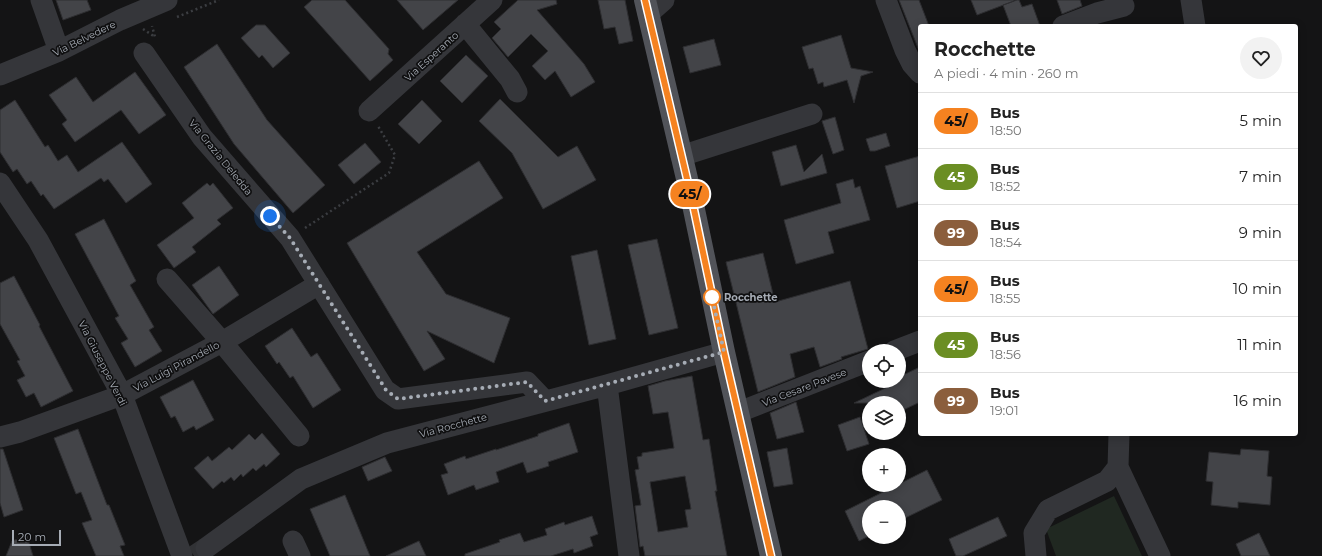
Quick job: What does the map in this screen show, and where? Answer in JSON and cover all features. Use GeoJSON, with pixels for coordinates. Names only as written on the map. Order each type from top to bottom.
{"type":"FeatureCollection","features":[{"type":"Feature","properties":{"kind":"main road"},"geometry":{"type":"LineString","coordinates":[[647,7],[692,200],[724,352],[772,556]]}},
{"type":"Feature","properties":{"kind":"street"},"geometry":{"type":"LineString","coordinates":[[41,0],[59,51]]}},
{"type":"Feature","properties":{"kind":"street","name":"Via Belvedere"},"geometry":{"type":"LineString","coordinates":[[0,75],[59,51],[120,20],[167,0]]}},
{"type":"Feature","properties":{"kind":"street","name":"Via Esperanto"},"geometry":{"type":"LineString","coordinates":[[369,112],[492,0]]}},
{"type":"Feature","properties":{"kind":"street"},"geometry":{"type":"LineString","coordinates":[[647,7],[664,0]]}},
{"type":"Feature","properties":{"kind":"street"},"geometry":{"type":"LineString","coordinates":[[886,0],[905,50],[912,64],[918,71]]}},
{"type":"Feature","properties":{"kind":"street"},"geometry":{"type":"LineString","coordinates":[[1191,0],[1195,24]]}},
{"type":"Feature","properties":{"kind":"street"},"geometry":{"type":"LineString","coordinates":[[1068,24],[1097,13],[1124,6]]}},
{"type":"Feature","properties":{"kind":"street"},"geometry":{"type":"LineString","coordinates":[[466,24],[510,79],[516,92]]}},
{"type":"Feature","properties":{"kind":"street","name":"Via Grazia Deledda"},"geometry":{"type":"LineString","coordinates":[[144,53],[202,137],[290,238],[386,390],[398,399],[527,382],[545,401]]}},
{"type":"Feature","properties":{"kind":"street"},"geometry":{"type":"LineString","coordinates":[[681,156],[812,114]]}},
{"type":"Feature","properties":{"kind":"street","name":"Via Giuseppe Verdi"},"geometry":{"type":"LineString","coordinates":[[0,183],[38,240],[122,395],[182,556]]}},
{"type":"Feature","properties":{"kind":"street"},"geometry":{"type":"LineString","coordinates":[[167,279],[222,342],[299,436]]}},
{"type":"Feature","properties":{"kind":"street","name":"Via Luigi Pirandello"},"geometry":{"type":"LineString","coordinates":[[0,437],[20,432],[122,395],[222,342],[319,284]]}},
{"type":"Feature","properties":{"kind":"street"},"geometry":{"type":"LineString","coordinates":[[906,346],[918,342]]}},
{"type":"Feature","properties":{"kind":"street","name":"Via Rocchette"},"geometry":{"type":"LineString","coordinates":[[206,548],[301,479],[387,443],[607,385],[724,352]]}},
{"type":"Feature","properties":{"kind":"street","name":"Via Cesare Pavese"},"geometry":{"type":"LineString","coordinates":[[739,412],[862,364]]}},
{"type":"Feature","properties":{"kind":"street"},"geometry":{"type":"LineString","coordinates":[[607,385],[629,556]]}},
{"type":"Feature","properties":{"kind":"street"},"geometry":{"type":"LineString","coordinates":[[1119,436],[1118,466],[1160,556]]}},
{"type":"Feature","properties":{"kind":"street"},"geometry":{"type":"LineString","coordinates":[[1036,556],[1034,533],[1048,510],[1107,481],[1118,466]]}},
{"type":"Feature","properties":{"kind":"path"},"geometry":{"type":"LineString","coordinates":[[290,238],[389,174],[395,154],[369,112]]}},
{"type":"Feature","properties":{"kind":"shaded area"},"geometry":{"type":"Polygon","coordinates":[[[1114,496],[1142,556],[1056,556],[1046,529],[1114,496]]]}},
{"type":"Feature","properties":{"kind":"building"},"geometry":{"type":"Polygon","coordinates":[[[56,0],[87,0],[91,10],[63,20],[56,0]]]}},
{"type":"Feature","properties":{"kind":"building"},"geometry":{"type":"Polygon","coordinates":[[[312,0],[345,0],[389,49],[388,54],[393,60],[370,81],[304,7],[312,0]]]}},
{"type":"Feature","properties":{"kind":"building"},"geometry":{"type":"Polygon","coordinates":[[[397,0],[458,0],[423,30],[397,0]]]}},
{"type":"Feature","properties":{"kind":"building"},"geometry":{"type":"Polygon","coordinates":[[[518,0],[556,0],[557,4],[537,10],[584,64],[595,82],[571,97],[555,71],[545,80],[532,66],[548,51],[531,34],[508,57],[492,38],[501,29],[494,22],[518,0]]]}},
{"type":"Feature","properties":{"kind":"building"},"geometry":{"type":"Polygon","coordinates":[[[598,0],[625,0],[633,41],[619,44],[615,27],[604,29],[598,0]]]}},
{"type":"Feature","properties":{"kind":"building"},"geometry":{"type":"Polygon","coordinates":[[[899,0],[919,0],[928,24],[918,24],[918,48],[899,0]]]}},
{"type":"Feature","properties":{"kind":"building"},"geometry":{"type":"Polygon","coordinates":[[[971,0],[1014,0],[1014,1],[977,15],[971,0]]]}},
{"type":"Feature","properties":{"kind":"building"},"geometry":{"type":"Polygon","coordinates":[[[1017,0],[1019,0],[1022,7],[1032,4],[1039,24],[1010,24],[1003,5],[1017,0]]]}},
{"type":"Feature","properties":{"kind":"building"},"geometry":{"type":"Polygon","coordinates":[[[1057,0],[1080,0],[1082,6],[1062,14],[1057,0]]]}},
{"type":"Feature","properties":{"kind":"building"},"geometry":{"type":"Polygon","coordinates":[[[256,25],[265,25],[290,53],[273,68],[262,55],[259,58],[241,38],[256,25]]]}},
{"type":"Feature","properties":{"kind":"building"},"geometry":{"type":"Polygon","coordinates":[[[841,35],[851,68],[873,72],[861,76],[854,103],[847,80],[824,87],[823,82],[818,84],[813,68],[809,69],[802,47],[841,35]]]}},
{"type":"Feature","properties":{"kind":"building"},"geometry":{"type":"Polygon","coordinates":[[[714,39],[721,65],[690,73],[683,47],[714,39]]]}},
{"type":"Feature","properties":{"kind":"building"},"geometry":{"type":"Polygon","coordinates":[[[217,44],[267,120],[325,185],[293,213],[234,144],[184,67],[217,44]]]}},
{"type":"Feature","properties":{"kind":"building"},"geometry":{"type":"Polygon","coordinates":[[[466,55],[488,76],[462,103],[440,81],[466,55]]]}},
{"type":"Feature","properties":{"kind":"building"},"geometry":{"type":"Polygon","coordinates":[[[135,72],[166,115],[139,134],[121,110],[75,142],[62,124],[67,120],[49,95],[76,77],[93,102],[135,72]]]}},
{"type":"Feature","properties":{"kind":"building"},"geometry":{"type":"Polygon","coordinates":[[[500,99],[558,157],[577,146],[596,180],[543,209],[512,153],[479,121],[500,99]]]}},
{"type":"Feature","properties":{"kind":"building"},"geometry":{"type":"Polygon","coordinates":[[[15,100],[45,147],[48,145],[58,161],[67,155],[78,172],[122,142],[152,184],[126,203],[108,179],[104,182],[101,178],[54,209],[43,194],[41,196],[31,181],[27,184],[17,169],[13,172],[0,152],[0,110],[15,100]]]}},
{"type":"Feature","properties":{"kind":"building"},"geometry":{"type":"Polygon","coordinates":[[[422,100],[442,121],[419,144],[398,124],[422,100]]]}},
{"type":"Feature","properties":{"kind":"building"},"geometry":{"type":"Polygon","coordinates":[[[835,117],[844,150],[833,154],[822,121],[835,117]]]}},
{"type":"Feature","properties":{"kind":"building"},"geometry":{"type":"Polygon","coordinates":[[[886,133],[890,146],[875,151],[870,151],[866,139],[886,133]]]}},
{"type":"Feature","properties":{"kind":"building"},"geometry":{"type":"Polygon","coordinates":[[[365,143],[381,162],[354,184],[338,165],[365,143]]]}},
{"type":"Feature","properties":{"kind":"building"},"geometry":{"type":"Polygon","coordinates":[[[796,145],[804,172],[822,154],[827,173],[781,186],[772,152],[796,145]]]}},
{"type":"Feature","properties":{"kind":"building"},"geometry":{"type":"Polygon","coordinates":[[[918,157],[918,202],[897,208],[885,166],[918,157]]]}},
{"type":"Feature","properties":{"kind":"building"},"geometry":{"type":"Polygon","coordinates":[[[479,161],[503,198],[417,252],[446,294],[510,318],[494,363],[427,331],[445,359],[424,371],[347,243],[479,161]]]}},
{"type":"Feature","properties":{"kind":"building"},"geometry":{"type":"Polygon","coordinates":[[[853,179],[855,188],[860,186],[870,220],[828,232],[834,253],[796,264],[784,220],[841,203],[836,184],[853,179]]]}},
{"type":"Feature","properties":{"kind":"building"},"geometry":{"type":"Polygon","coordinates":[[[207,183],[210,186],[213,183],[233,208],[217,220],[221,224],[192,247],[196,252],[174,268],[157,245],[194,218],[182,203],[207,183]]]}},
{"type":"Feature","properties":{"kind":"building"},"geometry":{"type":"Polygon","coordinates":[[[104,219],[136,281],[130,285],[154,327],[149,330],[162,351],[135,367],[121,343],[128,339],[115,318],[119,316],[75,234],[104,219]]]}},
{"type":"Feature","properties":{"kind":"building"},"geometry":{"type":"Polygon","coordinates":[[[657,239],[678,328],[649,335],[628,245],[657,239]]]}},
{"type":"Feature","properties":{"kind":"building"},"geometry":{"type":"Polygon","coordinates":[[[597,250],[616,339],[589,345],[571,256],[597,250]]]}},
{"type":"Feature","properties":{"kind":"building"},"geometry":{"type":"Polygon","coordinates":[[[763,253],[775,302],[850,281],[867,344],[862,344],[862,351],[841,357],[842,359],[820,367],[814,347],[790,354],[795,377],[758,392],[726,262],[763,253]]]}},
{"type":"Feature","properties":{"kind":"building"},"geometry":{"type":"Polygon","coordinates":[[[219,266],[239,295],[213,314],[192,285],[219,266]]]}},
{"type":"Feature","properties":{"kind":"building"},"geometry":{"type":"Polygon","coordinates":[[[14,276],[73,391],[41,407],[34,393],[26,397],[17,380],[25,376],[17,361],[20,360],[0,324],[0,283],[14,276]]]}},
{"type":"Feature","properties":{"kind":"building"},"geometry":{"type":"Polygon","coordinates":[[[292,328],[311,357],[317,353],[341,390],[313,408],[293,376],[290,378],[279,362],[277,364],[265,346],[292,328]]]}},
{"type":"Feature","properties":{"kind":"building"},"geometry":{"type":"Polygon","coordinates":[[[918,368],[918,403],[906,409],[906,396],[869,396],[886,388],[906,388],[906,374],[918,368]]]}},
{"type":"Feature","properties":{"kind":"building"},"geometry":{"type":"Polygon","coordinates":[[[692,376],[703,440],[709,439],[717,491],[715,491],[727,556],[645,556],[643,546],[640,547],[635,506],[641,505],[635,470],[639,469],[637,457],[642,456],[642,453],[674,448],[668,412],[653,414],[648,386],[692,376]],[[685,476],[650,482],[658,532],[688,527],[685,510],[691,509],[685,476]]]}},
{"type":"Feature","properties":{"kind":"building"},"geometry":{"type":"Polygon","coordinates":[[[193,380],[214,420],[196,430],[194,426],[183,432],[175,416],[171,418],[160,397],[193,380]]]}},
{"type":"Feature","properties":{"kind":"building"},"geometry":{"type":"Polygon","coordinates":[[[862,399],[862,403],[854,403],[862,399]]]}},
{"type":"Feature","properties":{"kind":"building"},"geometry":{"type":"Polygon","coordinates":[[[796,402],[804,432],[777,439],[770,413],[796,402]]]}},
{"type":"Feature","properties":{"kind":"building"},"geometry":{"type":"Polygon","coordinates":[[[860,417],[862,423],[862,440],[868,440],[869,444],[847,451],[838,425],[860,417]]]}},
{"type":"Feature","properties":{"kind":"building"},"geometry":{"type":"Polygon","coordinates":[[[569,423],[578,452],[548,462],[549,466],[527,473],[523,462],[496,472],[499,482],[476,490],[474,485],[448,495],[441,475],[448,473],[444,464],[465,456],[466,459],[496,450],[538,436],[538,434],[569,423]]]}},
{"type":"Feature","properties":{"kind":"building"},"geometry":{"type":"Polygon","coordinates":[[[78,429],[107,505],[109,505],[125,545],[120,546],[124,556],[96,556],[82,523],[92,520],[81,492],[76,494],[54,438],[78,429]]]}},
{"type":"Feature","properties":{"kind":"building"},"geometry":{"type":"Polygon","coordinates":[[[262,433],[280,454],[266,467],[264,464],[256,471],[253,468],[243,477],[241,474],[234,481],[231,477],[224,483],[222,481],[213,489],[194,468],[208,456],[212,461],[229,447],[232,450],[249,434],[255,440],[262,433]]]}},
{"type":"Feature","properties":{"kind":"building"},"geometry":{"type":"Polygon","coordinates":[[[787,448],[793,484],[774,487],[767,452],[787,448]]]}},
{"type":"Feature","properties":{"kind":"building"},"geometry":{"type":"Polygon","coordinates":[[[0,449],[3,449],[23,510],[4,517],[0,503],[0,449]]]}},
{"type":"Feature","properties":{"kind":"building"},"geometry":{"type":"Polygon","coordinates":[[[1241,449],[1269,451],[1267,476],[1272,477],[1270,505],[1238,502],[1238,508],[1211,505],[1213,482],[1206,481],[1209,452],[1240,455],[1241,449]]]}},
{"type":"Feature","properties":{"kind":"building"},"geometry":{"type":"Polygon","coordinates":[[[385,457],[392,471],[368,481],[362,467],[385,457]]]}},
{"type":"Feature","properties":{"kind":"building"},"geometry":{"type":"Polygon","coordinates":[[[927,470],[942,500],[906,518],[906,500],[867,500],[883,492],[906,492],[906,480],[927,470]]]}},
{"type":"Feature","properties":{"kind":"building"},"geometry":{"type":"Polygon","coordinates":[[[345,495],[370,556],[330,556],[310,509],[345,495]]]}},
{"type":"Feature","properties":{"kind":"building"},"geometry":{"type":"Polygon","coordinates":[[[862,502],[862,540],[859,541],[845,511],[862,502]]]}},
{"type":"Feature","properties":{"kind":"building"},"geometry":{"type":"Polygon","coordinates":[[[592,516],[598,534],[590,537],[593,546],[574,553],[573,549],[551,556],[465,556],[465,554],[500,542],[499,540],[520,533],[524,542],[547,535],[545,529],[564,522],[565,525],[592,516]]]}},
{"type":"Feature","properties":{"kind":"building"},"geometry":{"type":"Polygon","coordinates":[[[998,517],[1007,536],[963,556],[956,556],[949,539],[998,517]]]}},
{"type":"Feature","properties":{"kind":"building"},"geometry":{"type":"Polygon","coordinates":[[[1259,533],[1270,556],[1241,556],[1236,544],[1259,533]]]}},
{"type":"Feature","properties":{"kind":"building"},"geometry":{"type":"Polygon","coordinates":[[[27,536],[33,556],[6,556],[12,541],[27,536]]]}},
{"type":"Feature","properties":{"kind":"building"},"geometry":{"type":"Polygon","coordinates":[[[419,541],[426,556],[386,556],[419,541]]]}},
{"type":"Feature","properties":{"kind":"tunnel"},"geometry":{"type":"LineString","coordinates":[[194,556],[206,548]]}},
{"type":"Feature","properties":{"kind":"bus line","name":"45/"},"geometry":{"type":"LineString","coordinates":[[645,0],[692,200],[724,352],[771,556]]}},
{"type":"Feature","properties":{"kind":"place","name":"Rocchette"},"geometry":{"type":"Point","coordinates":[712,297]}},
{"type":"Feature","properties":{"kind":"route"},"geometry":{"type":"LineString","coordinates":[[270,216],[290,238],[386,390],[398,399],[527,382],[545,401],[724,352],[712,297]]}}]}
